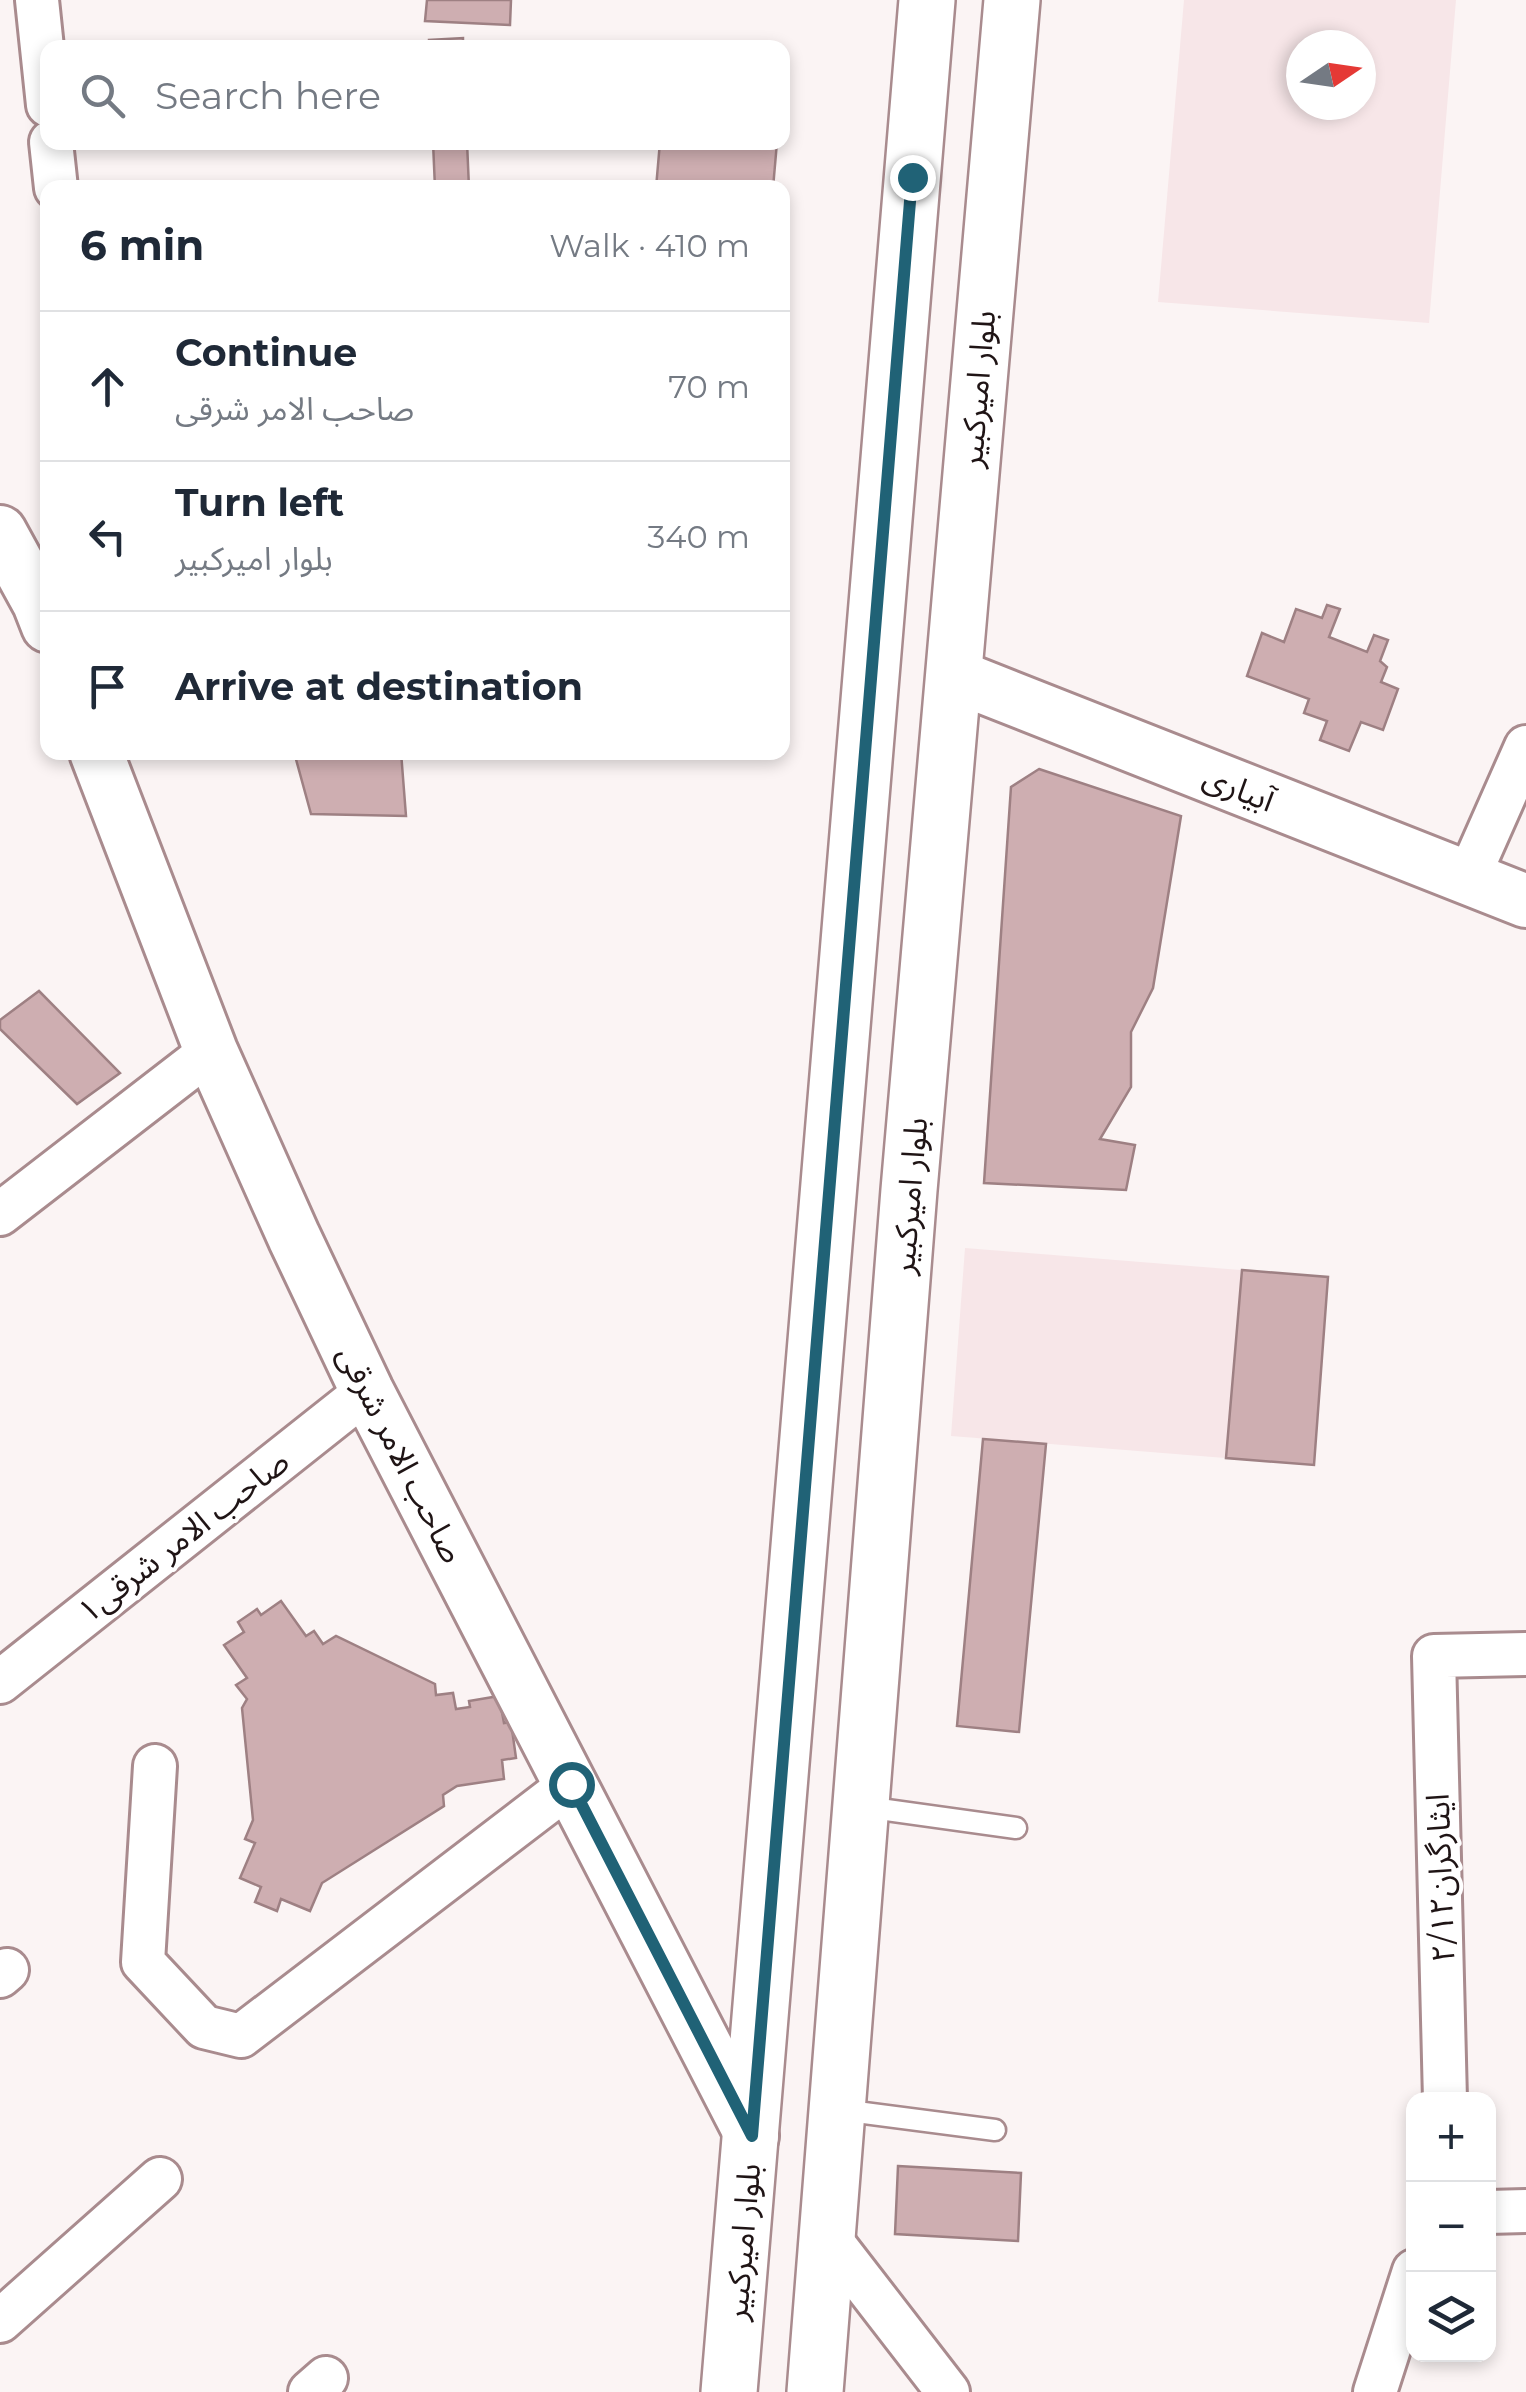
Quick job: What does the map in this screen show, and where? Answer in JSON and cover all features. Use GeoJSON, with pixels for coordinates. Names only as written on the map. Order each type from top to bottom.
{"type":"FeatureCollection","features":[{"type":"Feature","properties":{"kind":"main road","name":"بلوار امیرکبیر"},"geometry":{"type":"LineString","coordinates":[[729,2392],[927,0]]}},
{"type":"Feature","properties":{"kind":"main road","name":"بلوار امیرکبیر"},"geometry":{"type":"LineString","coordinates":[[814,2392],[952,675],[1015,12]]}},
{"type":"Feature","properties":{"kind":"main road"},"geometry":{"type":"LineString","coordinates":[[830,1184],[909,1190]]}},
{"type":"Feature","properties":{"kind":"street"},"geometry":{"type":"LineString","coordinates":[[37,0],[41,40]]}},
{"type":"Feature","properties":{"kind":"street"},"geometry":{"type":"LineString","coordinates":[[53,150],[55,180]]}},
{"type":"Feature","properties":{"kind":"street"},"geometry":{"type":"LineString","coordinates":[[0,532],[40,587]]}},
{"type":"Feature","properties":{"kind":"street","name":"آبیاری"},"geometry":{"type":"LineString","coordinates":[[952,675],[1526,901]]}},
{"type":"Feature","properties":{"kind":"street"},"geometry":{"type":"LineString","coordinates":[[1468,878],[1526,747]]}},
{"type":"Feature","properties":{"kind":"street","name":"صاحب الامر شرقی"},"geometry":{"type":"LineString","coordinates":[[99,760],[211,1051],[367,1391],[752,2136]]}},
{"type":"Feature","properties":{"kind":"street"},"geometry":{"type":"LineString","coordinates":[[0,1214],[211,1051]]}},
{"type":"Feature","properties":{"kind":"street","name":"صاحب الامر شرقی۱"},"geometry":{"type":"LineString","coordinates":[[0,1682],[367,1391]]}},
{"type":"Feature","properties":{"kind":"street","name":"ایثارگران۲/۱۲"},"geometry":{"type":"LineString","coordinates":[[1445,2092],[1434,1656],[1526,1654]]}},
{"type":"Feature","properties":{"kind":"street"},"geometry":{"type":"LineString","coordinates":[[154,1766],[143,1962],[204,2026],[241,2036],[571,1784]]}},
{"type":"Feature","properties":{"kind":"street"},"geometry":{"type":"LineString","coordinates":[[0,2321],[160,2179]]}},
{"type":"Feature","properties":{"kind":"street"},"geometry":{"type":"LineString","coordinates":[[1496,2212],[1526,2210]]}},
{"type":"Feature","properties":{"kind":"street"},"geometry":{"type":"LineString","coordinates":[[828,2238],[948,2392]]}},
{"type":"Feature","properties":{"kind":"street"},"geometry":{"type":"LineString","coordinates":[[1374,2392],[1414,2272]]}},
{"type":"Feature","properties":{"kind":"lane"},"geometry":{"type":"LineString","coordinates":[[862,1807],[1016,1828]]}},
{"type":"Feature","properties":{"kind":"lane"},"geometry":{"type":"LineString","coordinates":[[838,2110],[995,2130]]}},
{"type":"Feature","properties":{"kind":"shaded area"},"geometry":{"type":"Polygon","coordinates":[[[1184,0],[1456,0],[1429,323],[1158,302],[1184,0]]]}},
{"type":"Feature","properties":{"kind":"shaded area"},"geometry":{"type":"Polygon","coordinates":[[[965,1248],[1328,1277],[1314,1465],[951,1436],[965,1248]]]}},
{"type":"Feature","properties":{"kind":"building"},"geometry":{"type":"Polygon","coordinates":[[[427,0],[511,0],[510,25],[425,21],[427,0]]]}},
{"type":"Feature","properties":{"kind":"building"},"geometry":{"type":"Polygon","coordinates":[[[433,150],[467,150],[469,180],[435,180],[433,150]]]}},
{"type":"Feature","properties":{"kind":"building"},"geometry":{"type":"Polygon","coordinates":[[[659,150],[776,150],[774,180],[657,180],[659,150]]]}},
{"type":"Feature","properties":{"kind":"building"},"geometry":{"type":"Polygon","coordinates":[[[1327,605],[1340,609],[1329,637],[1367,652],[1374,635],[1388,640],[1380,661],[1387,667],[1381,682],[1398,689],[1383,730],[1361,722],[1349,751],[1320,740],[1327,721],[1304,713],[1309,699],[1247,676],[1262,633],[1284,642],[1296,609],[1322,618],[1327,605]]]}},
{"type":"Feature","properties":{"kind":"building"},"geometry":{"type":"Polygon","coordinates":[[[296,760],[402,760],[406,816],[311,814],[296,760]]]}},
{"type":"Feature","properties":{"kind":"building"},"geometry":{"type":"Polygon","coordinates":[[[1039,769],[1181,816],[1153,988],[1131,1032],[1131,1087],[1100,1139],[1135,1145],[1126,1190],[984,1183],[1011,787],[1039,769]]]}},
{"type":"Feature","properties":{"kind":"building"},"geometry":{"type":"Polygon","coordinates":[[[39,991],[120,1073],[77,1104],[0,1029],[0,1020],[39,991]]]}},
{"type":"Feature","properties":{"kind":"building"},"geometry":{"type":"Polygon","coordinates":[[[1242,1270],[1328,1277],[1314,1465],[1226,1458],[1242,1270]]]}},
{"type":"Feature","properties":{"kind":"building"},"geometry":{"type":"Polygon","coordinates":[[[983,1439],[1046,1444],[1019,1732],[957,1726],[983,1439]]]}},
{"type":"Feature","properties":{"kind":"building"},"geometry":{"type":"Polygon","coordinates":[[[281,1601],[306,1636],[314,1631],[323,1644],[336,1636],[435,1684],[436,1695],[453,1693],[456,1709],[470,1707],[469,1701],[499,1696],[504,1723],[511,1722],[516,1758],[502,1760],[504,1779],[457,1786],[443,1795],[444,1806],[322,1883],[310,1911],[281,1899],[277,1911],[255,1902],[261,1887],[240,1878],[255,1843],[245,1839],[253,1820],[242,1708],[247,1699],[236,1685],[247,1678],[224,1645],[244,1632],[238,1622],[257,1609],[261,1615],[281,1601]]]}},
{"type":"Feature","properties":{"kind":"building"},"geometry":{"type":"Polygon","coordinates":[[[898,2166],[1021,2173],[1018,2241],[895,2234],[898,2166]]]}},
{"type":"Feature","properties":{"kind":"route"},"geometry":{"type":"LineString","coordinates":[[571,1784],[752,2136],[912,177]]}}]}
